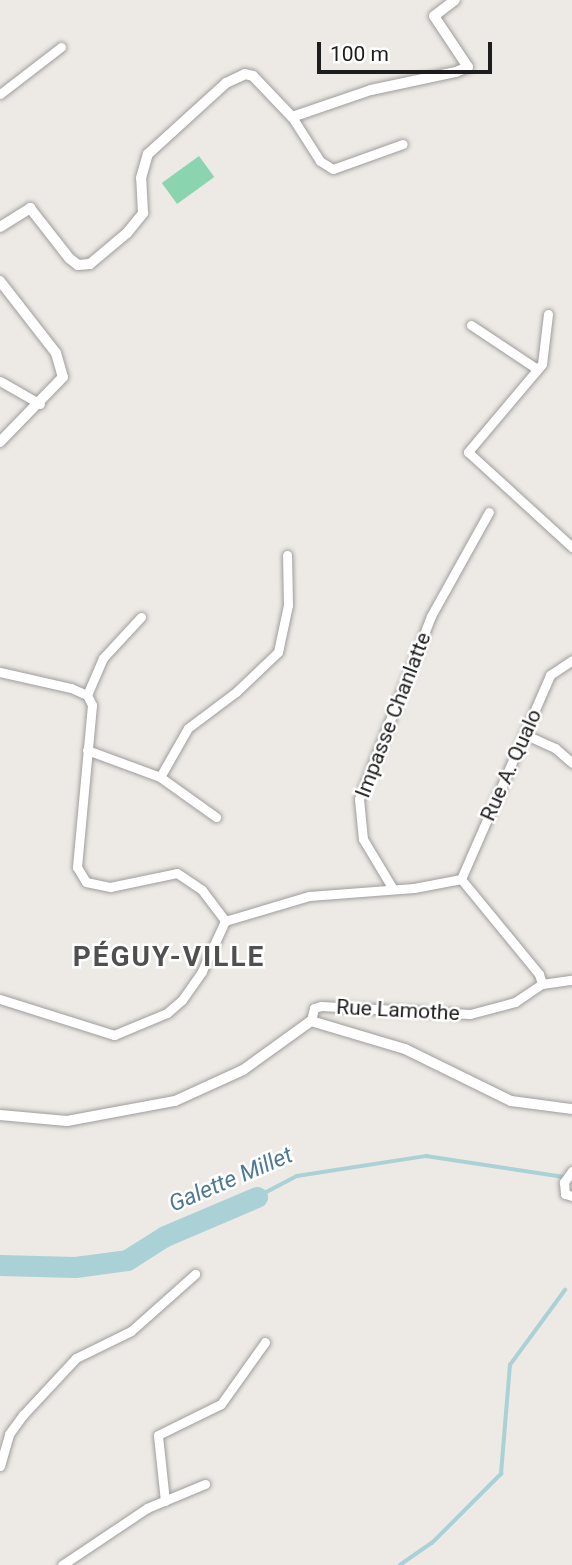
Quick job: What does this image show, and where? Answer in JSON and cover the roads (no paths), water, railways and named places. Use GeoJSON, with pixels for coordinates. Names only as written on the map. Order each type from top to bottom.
{"type":"FeatureCollection","features":[{"type":"Feature","properties":{"kind":"street"},"geometry":{"type":"LineString","coordinates":[[292,117],[371,90],[468,67],[433,16],[455,0]]}},
{"type":"Feature","properties":{"kind":"street"},"geometry":{"type":"LineString","coordinates":[[0,94],[61,47]]}},
{"type":"Feature","properties":{"kind":"street"},"geometry":{"type":"LineString","coordinates":[[0,227],[30,208],[69,258],[84,266],[127,233],[143,213],[144,163],[155,145],[226,83],[245,74],[253,76],[292,117],[320,162],[332,169],[403,144]]}},
{"type":"Feature","properties":{"kind":"street"},"geometry":{"type":"LineString","coordinates":[[0,281],[61,366],[60,384],[0,442]]}},
{"type":"Feature","properties":{"kind":"street"},"geometry":{"type":"LineString","coordinates":[[548,314],[544,357],[468,452],[572,547]]}},
{"type":"Feature","properties":{"kind":"street"},"geometry":{"type":"LineString","coordinates":[[471,325],[516,351],[537,369]]}},
{"type":"Feature","properties":{"kind":"street"},"geometry":{"type":"LineString","coordinates":[[0,381],[40,404]]}},
{"type":"Feature","properties":{"kind":"street","name":"Impasse Chanlatte"},"geometry":{"type":"LineString","coordinates":[[393,889],[363,839],[359,799],[431,616],[489,512]]}},
{"type":"Feature","properties":{"kind":"street"},"geometry":{"type":"LineString","coordinates":[[160,777],[188,728],[236,692],[278,652],[288,605],[287,555]]}},
{"type":"Feature","properties":{"kind":"street"},"geometry":{"type":"LineString","coordinates":[[87,695],[103,658],[141,617]]}},
{"type":"Feature","properties":{"kind":"street","name":"Rue A. Qualo"},"geometry":{"type":"LineString","coordinates":[[461,879],[550,675],[572,660]]}},
{"type":"Feature","properties":{"kind":"street"},"geometry":{"type":"LineString","coordinates":[[0,672],[87,695],[92,705],[80,876],[86,882],[110,887],[177,873],[202,890],[225,921]]}},
{"type":"Feature","properties":{"kind":"street"},"geometry":{"type":"LineString","coordinates":[[526,734],[555,748],[572,763]]}},
{"type":"Feature","properties":{"kind":"street"},"geometry":{"type":"LineString","coordinates":[[87,750],[160,777],[216,817]]}},
{"type":"Feature","properties":{"kind":"street"},"geometry":{"type":"LineString","coordinates":[[0,1013],[4,1001],[114,1035],[142,1025],[182,1000],[202,971],[225,921],[309,895],[393,889],[461,879],[539,974],[542,984]]}},
{"type":"Feature","properties":{"kind":"street","name":"Rue Lamothe"},"geometry":{"type":"LineString","coordinates":[[0,1115],[67,1121],[175,1101],[243,1070],[311,1021],[314,1008],[321,1006],[470,1014],[515,1002],[542,984],[572,980]]}},
{"type":"Feature","properties":{"kind":"street","name":"Rue Lamothe"},"geometry":{"type":"LineString","coordinates":[[311,1021],[405,1049],[511,1101],[572,1109]]}},
{"type":"Feature","properties":{"kind":"street"},"geometry":{"type":"LineString","coordinates":[[572,1171],[564,1181],[565,1194],[572,1196]]}},
{"type":"Feature","properties":{"kind":"street"},"geometry":{"type":"LineString","coordinates":[[0,1466],[9,1434],[76,1357],[131,1331],[195,1274]]}},
{"type":"Feature","properties":{"kind":"street"},"geometry":{"type":"LineString","coordinates":[[165,1501],[158,1435],[221,1404],[265,1342]]}},
{"type":"Feature","properties":{"kind":"street"},"geometry":{"type":"LineString","coordinates":[[62,1565],[119,1525],[205,1484]]}},
{"type":"Feature","properties":{"kind":"waterway","name":"Galette Millet"},"geometry":{"type":"LineString","coordinates":[[257,1197],[297,1176],[426,1156],[565,1177]]}},
{"type":"Feature","properties":{"kind":"waterway","name":"Galette Millet"},"geometry":{"type":"LineString","coordinates":[[0,1265],[75,1267],[127,1260],[165,1236],[257,1197]]}},
{"type":"Feature","properties":{"kind":"waterway"},"geometry":{"type":"LineString","coordinates":[[400,1565],[432,1543],[501,1474],[510,1365],[565,1290]]}},
{"type":"Feature","properties":{"kind":"district","name":"PÉGUY-VILLE"},"geometry":{"type":"Point","coordinates":[169,957]}}]}
